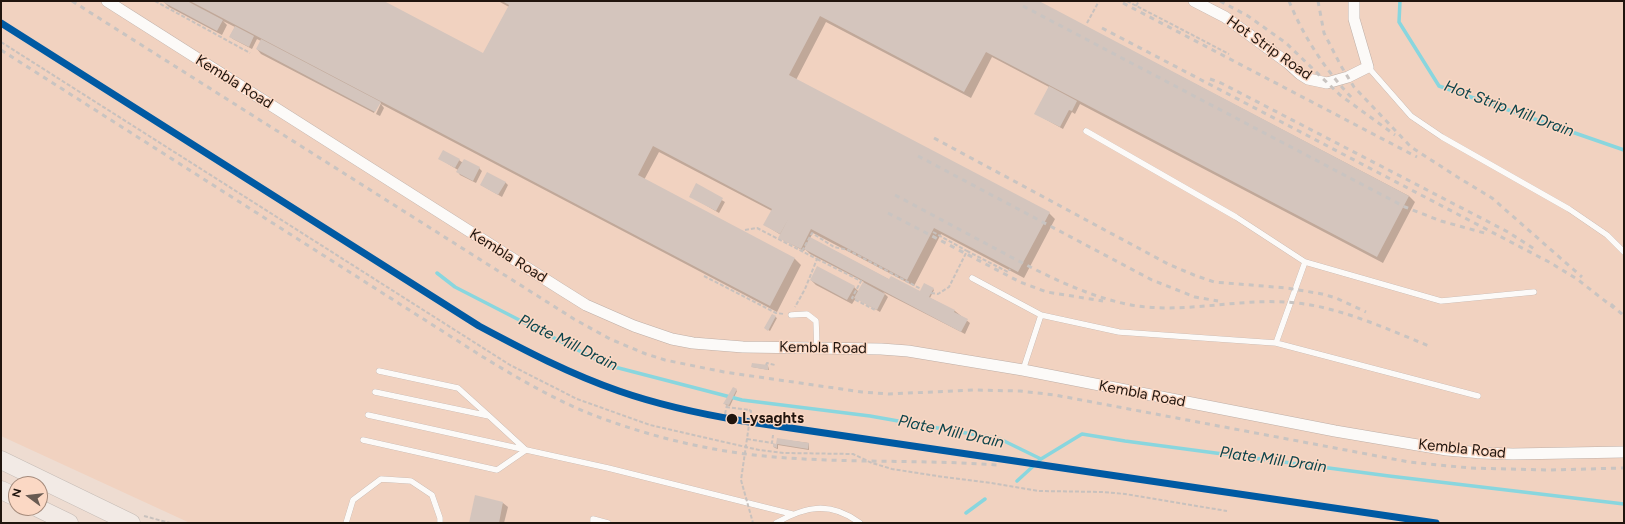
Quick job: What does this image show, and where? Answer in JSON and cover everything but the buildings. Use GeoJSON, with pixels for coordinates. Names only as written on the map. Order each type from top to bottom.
{"type":"FeatureCollection","features":[{"type":"Feature","properties":{"kind":"main road"},"geometry":{"type":"LineString","coordinates":[[1,460],[131,523]]}},
{"type":"Feature","properties":{"kind":"main road"},"geometry":{"type":"LineString","coordinates":[[48,513],[69,523]]}},
{"type":"Feature","properties":{"kind":"street","name":"Kembla Road"},"geometry":{"type":"LineString","coordinates":[[107,1],[555,286],[592,308],[653,333],[693,343],[743,347],[881,349],[908,351],[1023,370],[1335,431],[1447,450],[1513,454],[1624,452]]}},
{"type":"Feature","properties":{"kind":"street","name":"Hot Strip Road"},"geometry":{"type":"LineString","coordinates":[[1194,1],[1225,17],[1288,63],[1300,74],[1314,81],[1327,83],[1336,81],[1368,67]]}},
{"type":"Feature","properties":{"kind":"street"},"geometry":{"type":"LineString","coordinates":[[1354,1],[1354,19],[1368,67]]}},
{"type":"Feature","properties":{"kind":"lane"},"geometry":{"type":"LineString","coordinates":[[1368,67],[1411,116],[1442,137],[1569,209],[1607,236],[1624,252]]}},
{"type":"Feature","properties":{"kind":"lane"},"geometry":{"type":"LineString","coordinates":[[1086,131],[1236,217],[1305,262],[1441,301],[1534,292]]}},
{"type":"Feature","properties":{"kind":"lane"},"geometry":{"type":"LineString","coordinates":[[1276,343],[1305,262]]}},
{"type":"Feature","properties":{"kind":"lane"},"geometry":{"type":"LineString","coordinates":[[972,278],[1041,315],[1119,332],[1276,343],[1478,396]]}},
{"type":"Feature","properties":{"kind":"lane"},"geometry":{"type":"LineString","coordinates":[[791,315],[807,314],[816,321],[817,349]]}},
{"type":"Feature","properties":{"kind":"lane"},"geometry":{"type":"LineString","coordinates":[[1023,370],[1041,315]]}},
{"type":"Feature","properties":{"kind":"lane"},"geometry":{"type":"LineString","coordinates":[[379,371],[458,388],[526,450]]}},
{"type":"Feature","properties":{"kind":"lane"},"geometry":{"type":"LineString","coordinates":[[375,392],[489,416]]}},
{"type":"Feature","properties":{"kind":"lane"},"geometry":{"type":"LineString","coordinates":[[368,415],[608,468],[792,514]]}},
{"type":"Feature","properties":{"kind":"lane"},"geometry":{"type":"LineString","coordinates":[[363,440],[497,470],[526,450]]}},
{"type":"Feature","properties":{"kind":"lane"},"geometry":{"type":"LineString","coordinates":[[346,523],[354,500],[381,479],[411,481],[432,495],[440,518],[440,523]]}},
{"type":"Feature","properties":{"kind":"lane"},"geometry":{"type":"LineString","coordinates":[[776,523],[792,514],[808,509],[827,510],[851,516],[860,523]]}},
{"type":"Feature","properties":{"kind":"lane"},"geometry":{"type":"LineString","coordinates":[[592,523],[593,519],[608,523]]}},
{"type":"Feature","properties":{"kind":"path"},"geometry":{"type":"LineString","coordinates":[[154,1],[250,53]]}},
{"type":"Feature","properties":{"kind":"path"},"geometry":{"type":"LineString","coordinates":[[1087,23],[1099,1]]}},
{"type":"Feature","properties":{"kind":"path"},"geometry":{"type":"LineString","coordinates":[[1127,1],[1229,54]]}},
{"type":"Feature","properties":{"kind":"path"},"geometry":{"type":"LineString","coordinates":[[1136,6],[1138,1]]}},
{"type":"Feature","properties":{"kind":"path"},"geometry":{"type":"LineString","coordinates":[[1,42],[510,365],[577,398],[650,425],[759,450],[784,453],[853,454],[872,464],[892,469],[937,476],[991,482],[1039,491],[1103,492],[1125,494],[1227,511]]}},
{"type":"Feature","properties":{"kind":"path"},"geometry":{"type":"LineString","coordinates":[[745,230],[757,228],[861,281],[852,298],[875,310]]}},
{"type":"Feature","properties":{"kind":"path"},"geometry":{"type":"LineString","coordinates":[[933,232],[967,251]]}},
{"type":"Feature","properties":{"kind":"path"},"geometry":{"type":"LineString","coordinates":[[802,251],[812,233],[834,247],[848,250],[921,289]]}},
{"type":"Feature","properties":{"kind":"path"},"geometry":{"type":"LineString","coordinates":[[704,276],[775,314],[791,315],[805,289],[817,259]]}},
{"type":"Feature","properties":{"kind":"path"},"geometry":{"type":"LineString","coordinates":[[766,365],[767,363],[775,366]]}},
{"type":"Feature","properties":{"kind":"path"},"geometry":{"type":"LineString","coordinates":[[725,414],[727,406],[751,411],[741,480],[753,523]]}},
{"type":"Feature","properties":{"kind":"path"},"geometry":{"type":"LineString","coordinates":[[747,439],[772,443],[773,435]]}},
{"type":"Feature","properties":{"kind":"shaded area"},"geometry":{"type":"Polygon","coordinates":[[[1,1],[1624,1],[1624,523],[190,523],[1,436],[1,1]]]}},
{"type":"Feature","properties":{"kind":"waterway","name":"Hot Strip Mill Drain"},"geometry":{"type":"LineString","coordinates":[[1400,1],[1399,22],[1439,86],[1624,150]]}},
{"type":"Feature","properties":{"kind":"waterway","name":"Plate Mill Drain"},"geometry":{"type":"LineString","coordinates":[[437,273],[455,287],[607,365],[742,400],[870,416],[1000,439],[1041,459],[1082,434],[1389,476],[1624,504]]}},
{"type":"Feature","properties":{"kind":"waterway"},"geometry":{"type":"LineString","coordinates":[[1017,481],[1041,459]]}},
{"type":"Feature","properties":{"kind":"waterway"},"geometry":{"type":"LineString","coordinates":[[966,513],[985,499]]}},
{"type":"Feature","properties":{"kind":"railway"},"geometry":{"type":"LineString","coordinates":[[72,1],[574,319],[610,339],[665,360],[724,372],[862,392],[889,394],[973,390],[1020,391],[1055,395],[1409,462],[1470,468],[1550,470],[1624,468]]}},
{"type":"Feature","properties":{"kind":"railway"},"geometry":{"type":"LineString","coordinates":[[1220,1],[1248,16],[1286,43],[1340,95],[1395,135]]}},
{"type":"Feature","properties":{"kind":"railway"},"geometry":{"type":"LineString","coordinates":[[1289,1],[1308,40],[1324,65],[1352,98]]}},
{"type":"Feature","properties":{"kind":"railway"},"geometry":{"type":"LineString","coordinates":[[1318,1],[1324,33],[1354,87],[1411,147],[1492,198],[1582,277]]}},
{"type":"Feature","properties":{"kind":"railway"},"geometry":{"type":"LineString","coordinates":[[1123,3],[1417,157]]}},
{"type":"Feature","properties":{"kind":"railway"},"geometry":{"type":"LineString","coordinates":[[1023,6],[1405,207],[1441,221],[1488,234]]}},
{"type":"Feature","properties":{"kind":"railway"},"geometry":{"type":"LineString","coordinates":[[1102,28],[1549,262],[1577,279],[1614,308]]}},
{"type":"Feature","properties":{"kind":"railway"},"geometry":{"type":"LineString","coordinates":[[1,50],[483,357],[541,390],[586,412],[638,431],[676,441],[754,455],[815,460],[936,462],[997,465]]}},
{"type":"Feature","properties":{"kind":"railway"},"geometry":{"type":"LineString","coordinates":[[1210,79],[1221,83],[1508,232],[1536,250]]}},
{"type":"Feature","properties":{"kind":"railway"},"geometry":{"type":"LineString","coordinates":[[934,138],[1168,264],[1194,275],[1214,282],[1287,288],[1322,294],[1336,298],[1366,312]]}},
{"type":"Feature","properties":{"kind":"railway"},"geometry":{"type":"LineString","coordinates":[[918,156],[1152,280],[1195,297],[1218,301]]}},
{"type":"Feature","properties":{"kind":"railway"},"geometry":{"type":"LineString","coordinates":[[895,195],[1045,274],[1109,300],[1145,307],[1165,308],[1265,302],[1303,304],[1340,312],[1429,346]]}},
{"type":"Feature","properties":{"kind":"railway"},"geometry":{"type":"LineString","coordinates":[[888,213],[1020,282],[1047,292],[1103,301]]}},
{"type":"Feature","properties":{"kind":"railway"},"geometry":{"type":"LineString","coordinates":[[1611,304],[1624,316]]}},
{"type":"Feature","properties":{"kind":"transit line"},"geometry":{"type":"LineString","coordinates":[[1,23],[479,326],[530,353],[619,391],[680,409],[743,421],[1436,523]]}},
{"type":"Feature","properties":{"kind":"place","name":"Lysaghts"},"geometry":{"type":"Point","coordinates":[732,419]}}]}
